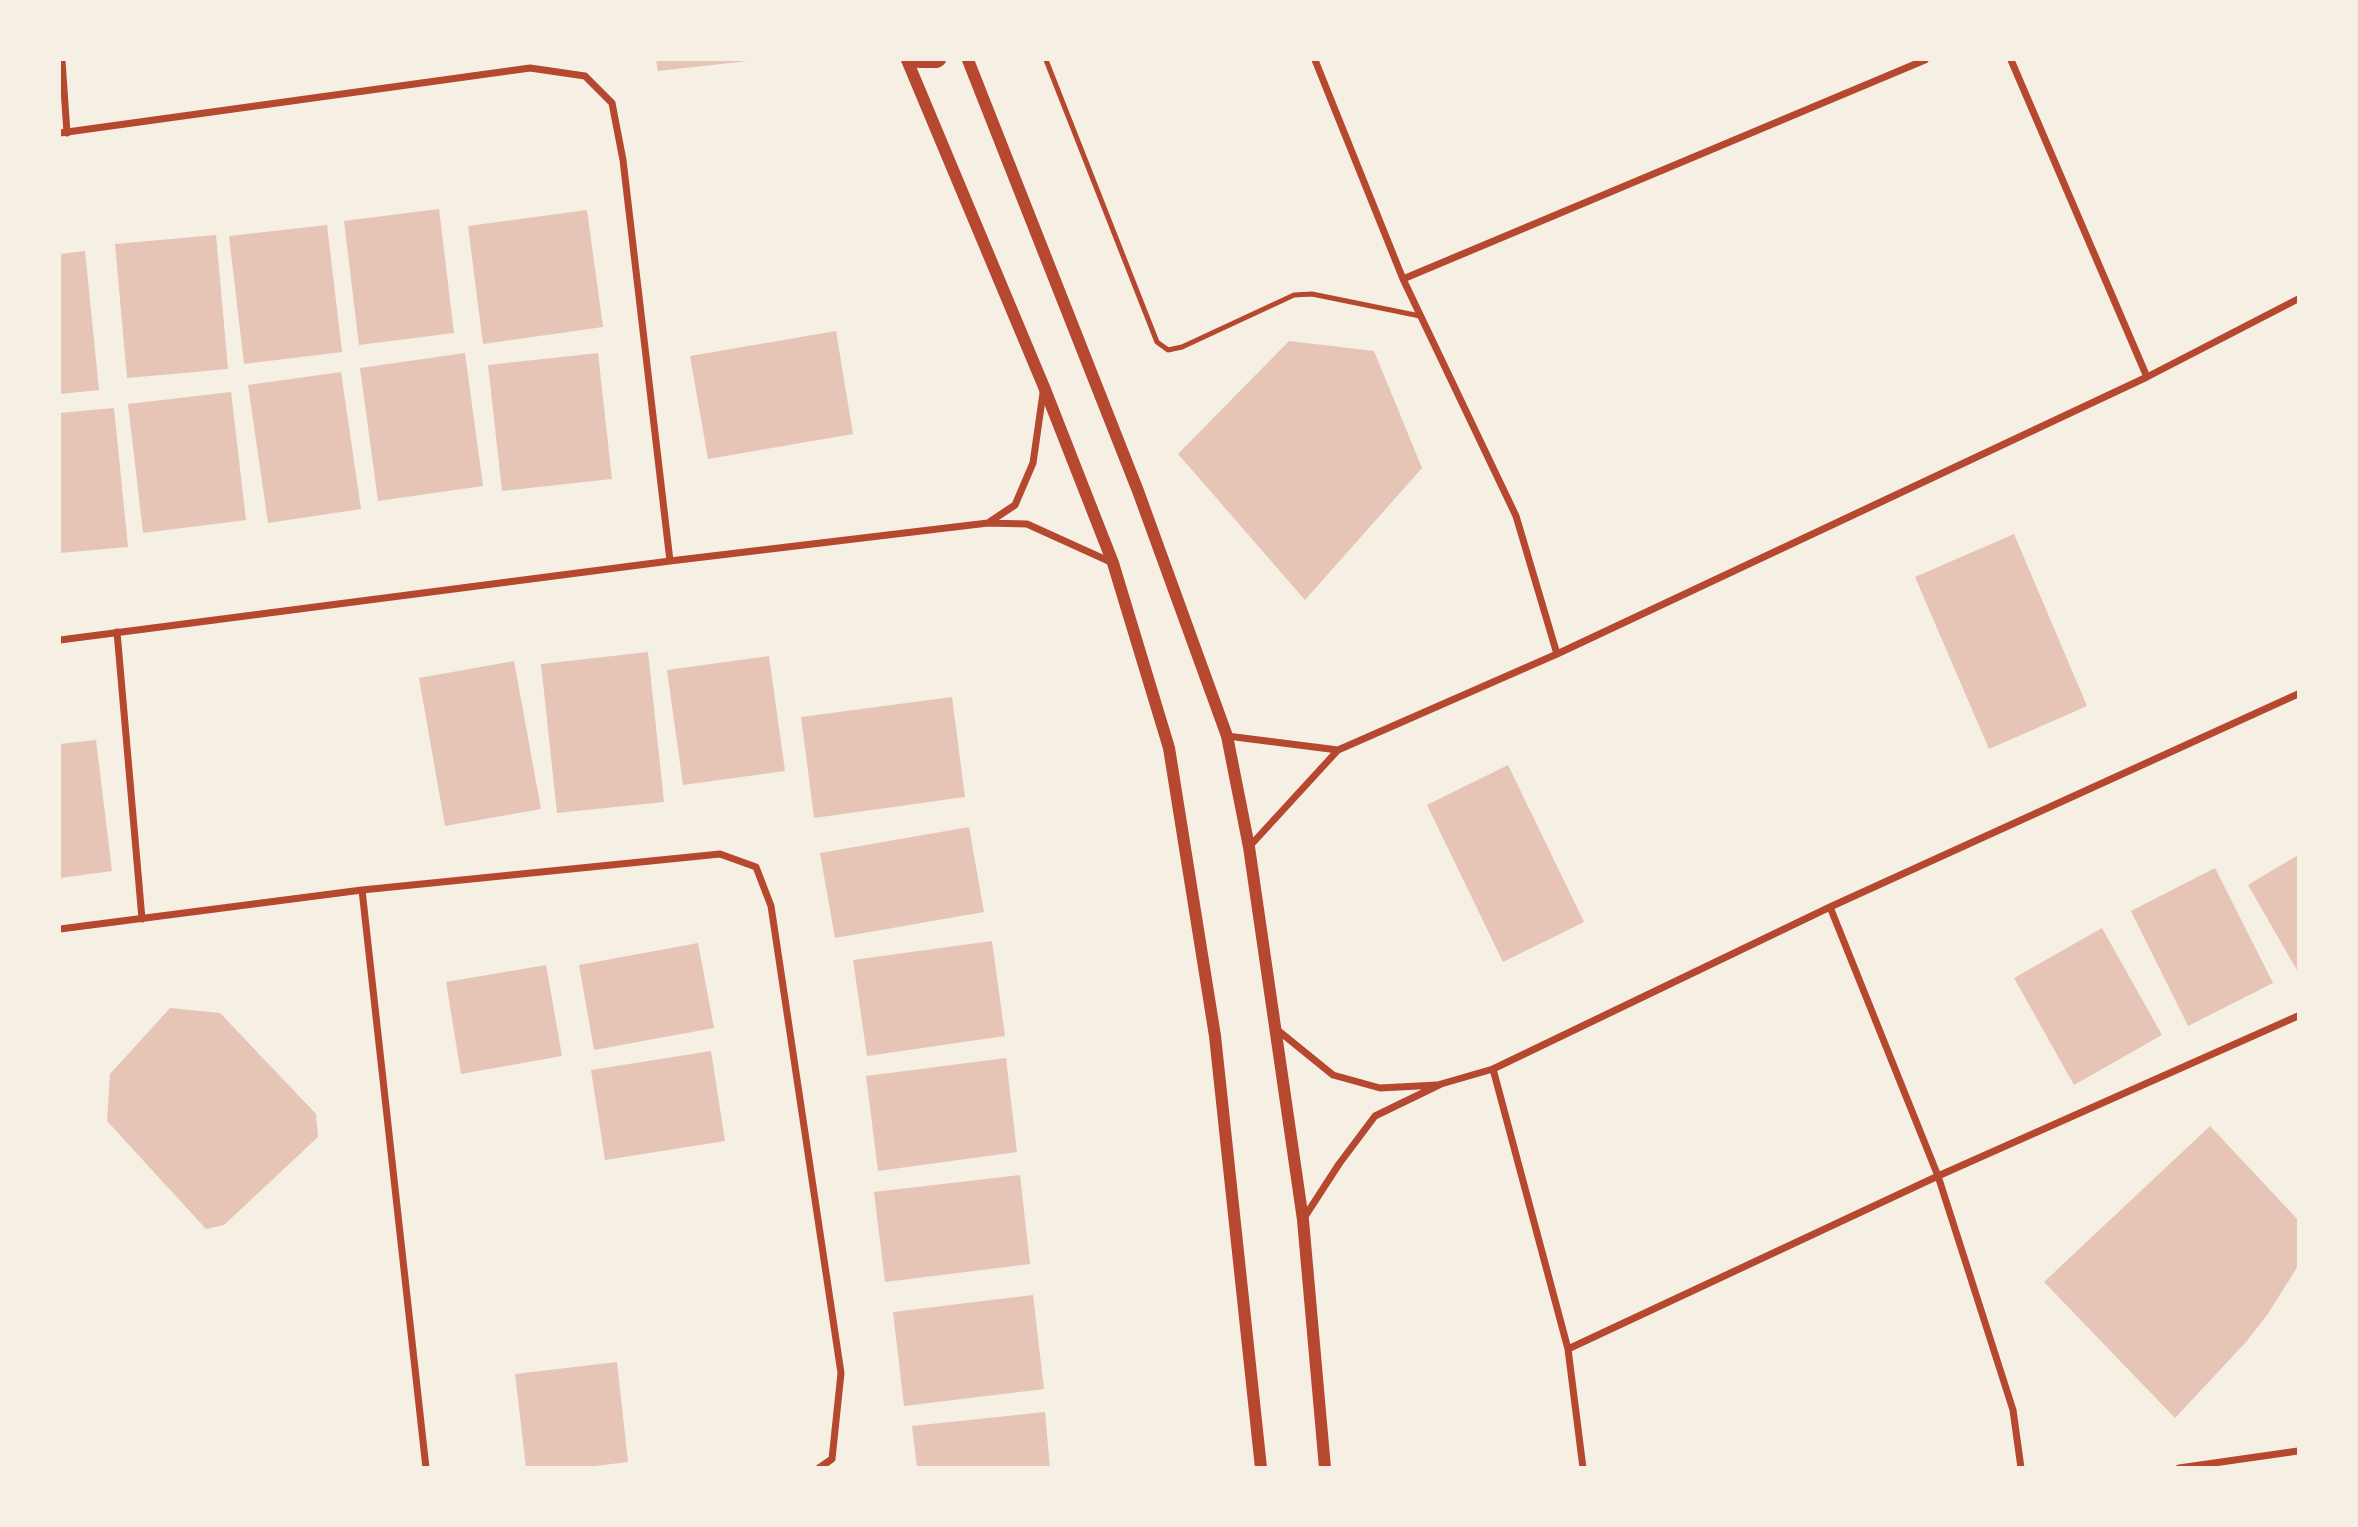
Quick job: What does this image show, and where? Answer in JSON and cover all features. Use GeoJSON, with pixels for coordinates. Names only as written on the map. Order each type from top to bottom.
{"type":"FeatureCollection","features":[{"type":"Feature","properties":{"kind":"street"},"geometry":{"type":"LineString","coordinates":[[62,60],[63,133],[530,68],[585,76],[612,103],[624,160],[670,561]]}},
{"type":"Feature","properties":{"kind":"street"},"geometry":{"type":"LineString","coordinates":[[907,60],[1044,387],[1113,563],[1170,748],[1215,1035],[1261,1468]]}},
{"type":"Feature","properties":{"kind":"street"},"geometry":{"type":"LineString","coordinates":[[916,60],[940,60]]}},
{"type":"Feature","properties":{"kind":"street"},"geometry":{"type":"LineString","coordinates":[[968,60],[1138,491],[1227,736],[1249,847],[1303,1220],[1325,1468]]}},
{"type":"Feature","properties":{"kind":"street"},"geometry":{"type":"LineString","coordinates":[[1315,60],[1403,279],[1516,516],[1557,654]]}},
{"type":"Feature","properties":{"kind":"street"},"geometry":{"type":"LineString","coordinates":[[1403,279],[1925,60]]}},
{"type":"Feature","properties":{"kind":"street"},"geometry":{"type":"LineString","coordinates":[[2011,60],[2147,377]]}},
{"type":"Feature","properties":{"kind":"street"},"geometry":{"type":"LineString","coordinates":[[1249,847],[1338,750],[1557,654],[2147,377],[2298,299]]}},
{"type":"Feature","properties":{"kind":"street"},"geometry":{"type":"LineString","coordinates":[[988,523],[1016,505],[1033,463],[1044,387]]}},
{"type":"Feature","properties":{"kind":"street"},"geometry":{"type":"LineString","coordinates":[[60,640],[988,523],[1027,524],[1113,563]]}},
{"type":"Feature","properties":{"kind":"street"},"geometry":{"type":"LineString","coordinates":[[117,632],[142,919]]}},
{"type":"Feature","properties":{"kind":"street"},"geometry":{"type":"LineString","coordinates":[[1303,1220],[1375,1115],[1441,1084],[1493,1069],[1830,907],[2298,694]]}},
{"type":"Feature","properties":{"kind":"street"},"geometry":{"type":"LineString","coordinates":[[1227,736],[1338,750]]}},
{"type":"Feature","properties":{"kind":"street"},"geometry":{"type":"LineString","coordinates":[[60,929],[362,890],[720,854],[756,867],[771,906],[841,1373],[832,1459],[819,1468]]}},
{"type":"Feature","properties":{"kind":"street"},"geometry":{"type":"LineString","coordinates":[[362,890],[426,1468]]}},
{"type":"Feature","properties":{"kind":"street"},"geometry":{"type":"LineString","coordinates":[[1830,907],[1938,1176],[2013,1410],[2021,1468]]}},
{"type":"Feature","properties":{"kind":"street"},"geometry":{"type":"LineString","coordinates":[[1568,1349],[1938,1176],[2298,1016]]}},
{"type":"Feature","properties":{"kind":"street"},"geometry":{"type":"LineString","coordinates":[[1274,1028],[1333,1075],[1380,1088],[1441,1084]]}},
{"type":"Feature","properties":{"kind":"street"},"geometry":{"type":"LineString","coordinates":[[1493,1069],[1568,1349],[1583,1468]]}},
{"type":"Feature","properties":{"kind":"street"},"geometry":{"type":"LineString","coordinates":[[2179,1468],[2298,1451]]}},
{"type":"Feature","properties":{"kind":"lane"},"geometry":{"type":"LineString","coordinates":[[1046,60],[1157,342],[1168,350],[1182,347],[1294,295],[1312,294],[1420,316]]}},
{"type":"Feature","properties":{"kind":"building"},"geometry":{"type":"Polygon","coordinates":[[[656,60],[748,60],[748,61],[658,71],[656,60]]]}},
{"type":"Feature","properties":{"kind":"building"},"geometry":{"type":"Polygon","coordinates":[[[439,209],[454,333],[359,345],[344,221],[439,209]]]}},
{"type":"Feature","properties":{"kind":"building"},"geometry":{"type":"Polygon","coordinates":[[[587,210],[603,327],[483,344],[468,226],[587,210]]]}},
{"type":"Feature","properties":{"kind":"building"},"geometry":{"type":"Polygon","coordinates":[[[327,225],[342,352],[244,364],[229,236],[327,225]]]}},
{"type":"Feature","properties":{"kind":"building"},"geometry":{"type":"Polygon","coordinates":[[[216,235],[228,369],[127,378],[115,244],[216,235]]]}},
{"type":"Feature","properties":{"kind":"building"},"geometry":{"type":"Polygon","coordinates":[[[85,251],[99,390],[60,394],[60,254],[85,251]]]}},
{"type":"Feature","properties":{"kind":"building"},"geometry":{"type":"Polygon","coordinates":[[[836,331],[853,434],[708,459],[690,356],[836,331]]]}},
{"type":"Feature","properties":{"kind":"building"},"geometry":{"type":"Polygon","coordinates":[[[1289,341],[1374,351],[1422,468],[1305,600],[1178,454],[1289,341]]]}},
{"type":"Feature","properties":{"kind":"building"},"geometry":{"type":"Polygon","coordinates":[[[465,353],[483,486],[378,501],[360,368],[465,353]]]}},
{"type":"Feature","properties":{"kind":"building"},"geometry":{"type":"Polygon","coordinates":[[[598,353],[612,479],[502,491],[488,365],[598,353]]]}},
{"type":"Feature","properties":{"kind":"building"},"geometry":{"type":"Polygon","coordinates":[[[341,372],[361,509],[268,523],[248,385],[341,372]]]}},
{"type":"Feature","properties":{"kind":"building"},"geometry":{"type":"Polygon","coordinates":[[[231,392],[246,520],[143,533],[128,404],[231,392]]]}},
{"type":"Feature","properties":{"kind":"building"},"geometry":{"type":"Polygon","coordinates":[[[114,408],[128,547],[60,553],[60,413],[114,408]]]}},
{"type":"Feature","properties":{"kind":"building"},"geometry":{"type":"Polygon","coordinates":[[[2014,534],[2087,706],[1989,749],[1915,577],[2014,534]]]}},
{"type":"Feature","properties":{"kind":"building"},"geometry":{"type":"Polygon","coordinates":[[[648,652],[664,802],[557,813],[541,664],[648,652]]]}},
{"type":"Feature","properties":{"kind":"building"},"geometry":{"type":"Polygon","coordinates":[[[769,656],[785,771],[683,785],[667,670],[769,656]]]}},
{"type":"Feature","properties":{"kind":"building"},"geometry":{"type":"Polygon","coordinates":[[[514,661],[541,809],[445,826],[419,678],[514,661]]]}},
{"type":"Feature","properties":{"kind":"building"},"geometry":{"type":"Polygon","coordinates":[[[952,697],[965,797],[814,818],[801,717],[952,697]]]}},
{"type":"Feature","properties":{"kind":"building"},"geometry":{"type":"Polygon","coordinates":[[[96,740],[112,871],[60,878],[60,744],[96,740]]]}},
{"type":"Feature","properties":{"kind":"building"},"geometry":{"type":"Polygon","coordinates":[[[1508,765],[1584,922],[1503,962],[1427,805],[1508,765]]]}},
{"type":"Feature","properties":{"kind":"building"},"geometry":{"type":"Polygon","coordinates":[[[969,827],[984,912],[835,938],[820,853],[969,827]]]}},
{"type":"Feature","properties":{"kind":"building"},"geometry":{"type":"Polygon","coordinates":[[[2298,855],[2298,972],[2248,885],[2298,855]]]}},
{"type":"Feature","properties":{"kind":"building"},"geometry":{"type":"Polygon","coordinates":[[[2215,868],[2273,983],[2188,1026],[2131,911],[2215,868]]]}},
{"type":"Feature","properties":{"kind":"building"},"geometry":{"type":"Polygon","coordinates":[[[2102,928],[2162,1035],[2074,1085],[2014,978],[2102,928]]]}},
{"type":"Feature","properties":{"kind":"building"},"geometry":{"type":"Polygon","coordinates":[[[992,941],[1005,1036],[867,1056],[853,960],[992,941]]]}},
{"type":"Feature","properties":{"kind":"building"},"geometry":{"type":"Polygon","coordinates":[[[698,943],[714,1028],[594,1050],[579,965],[698,943]]]}},
{"type":"Feature","properties":{"kind":"building"},"geometry":{"type":"Polygon","coordinates":[[[546,965],[562,1056],[461,1074],[446,982],[546,965]]]}},
{"type":"Feature","properties":{"kind":"building"},"geometry":{"type":"Polygon","coordinates":[[[170,1008],[220,1013],[316,1114],[318,1137],[224,1225],[206,1229],[107,1121],[110,1074],[170,1008]]]}},
{"type":"Feature","properties":{"kind":"building"},"geometry":{"type":"Polygon","coordinates":[[[711,1051],[725,1141],[605,1160],[591,1070],[711,1051]]]}},
{"type":"Feature","properties":{"kind":"building"},"geometry":{"type":"Polygon","coordinates":[[[1006,1058],[1017,1152],[878,1171],[866,1076],[1006,1058]]]}},
{"type":"Feature","properties":{"kind":"building"},"geometry":{"type":"Polygon","coordinates":[[[2210,1126],[2298,1220],[2298,1266],[2246,1342],[2175,1418],[2044,1282],[2210,1126]]]}},
{"type":"Feature","properties":{"kind":"building"},"geometry":{"type":"Polygon","coordinates":[[[1020,1175],[1030,1264],[885,1282],[874,1192],[1020,1175]]]}},
{"type":"Feature","properties":{"kind":"building"},"geometry":{"type":"Polygon","coordinates":[[[1033,1295],[1044,1389],[904,1406],[893,1312],[1033,1295]]]}},
{"type":"Feature","properties":{"kind":"building"},"geometry":{"type":"Polygon","coordinates":[[[617,1362],[628,1462],[579,1468],[526,1468],[515,1374],[617,1362]]]}},
{"type":"Feature","properties":{"kind":"building"},"geometry":{"type":"Polygon","coordinates":[[[1045,1412],[1050,1468],[917,1468],[912,1426],[1045,1412]]]}}]}
